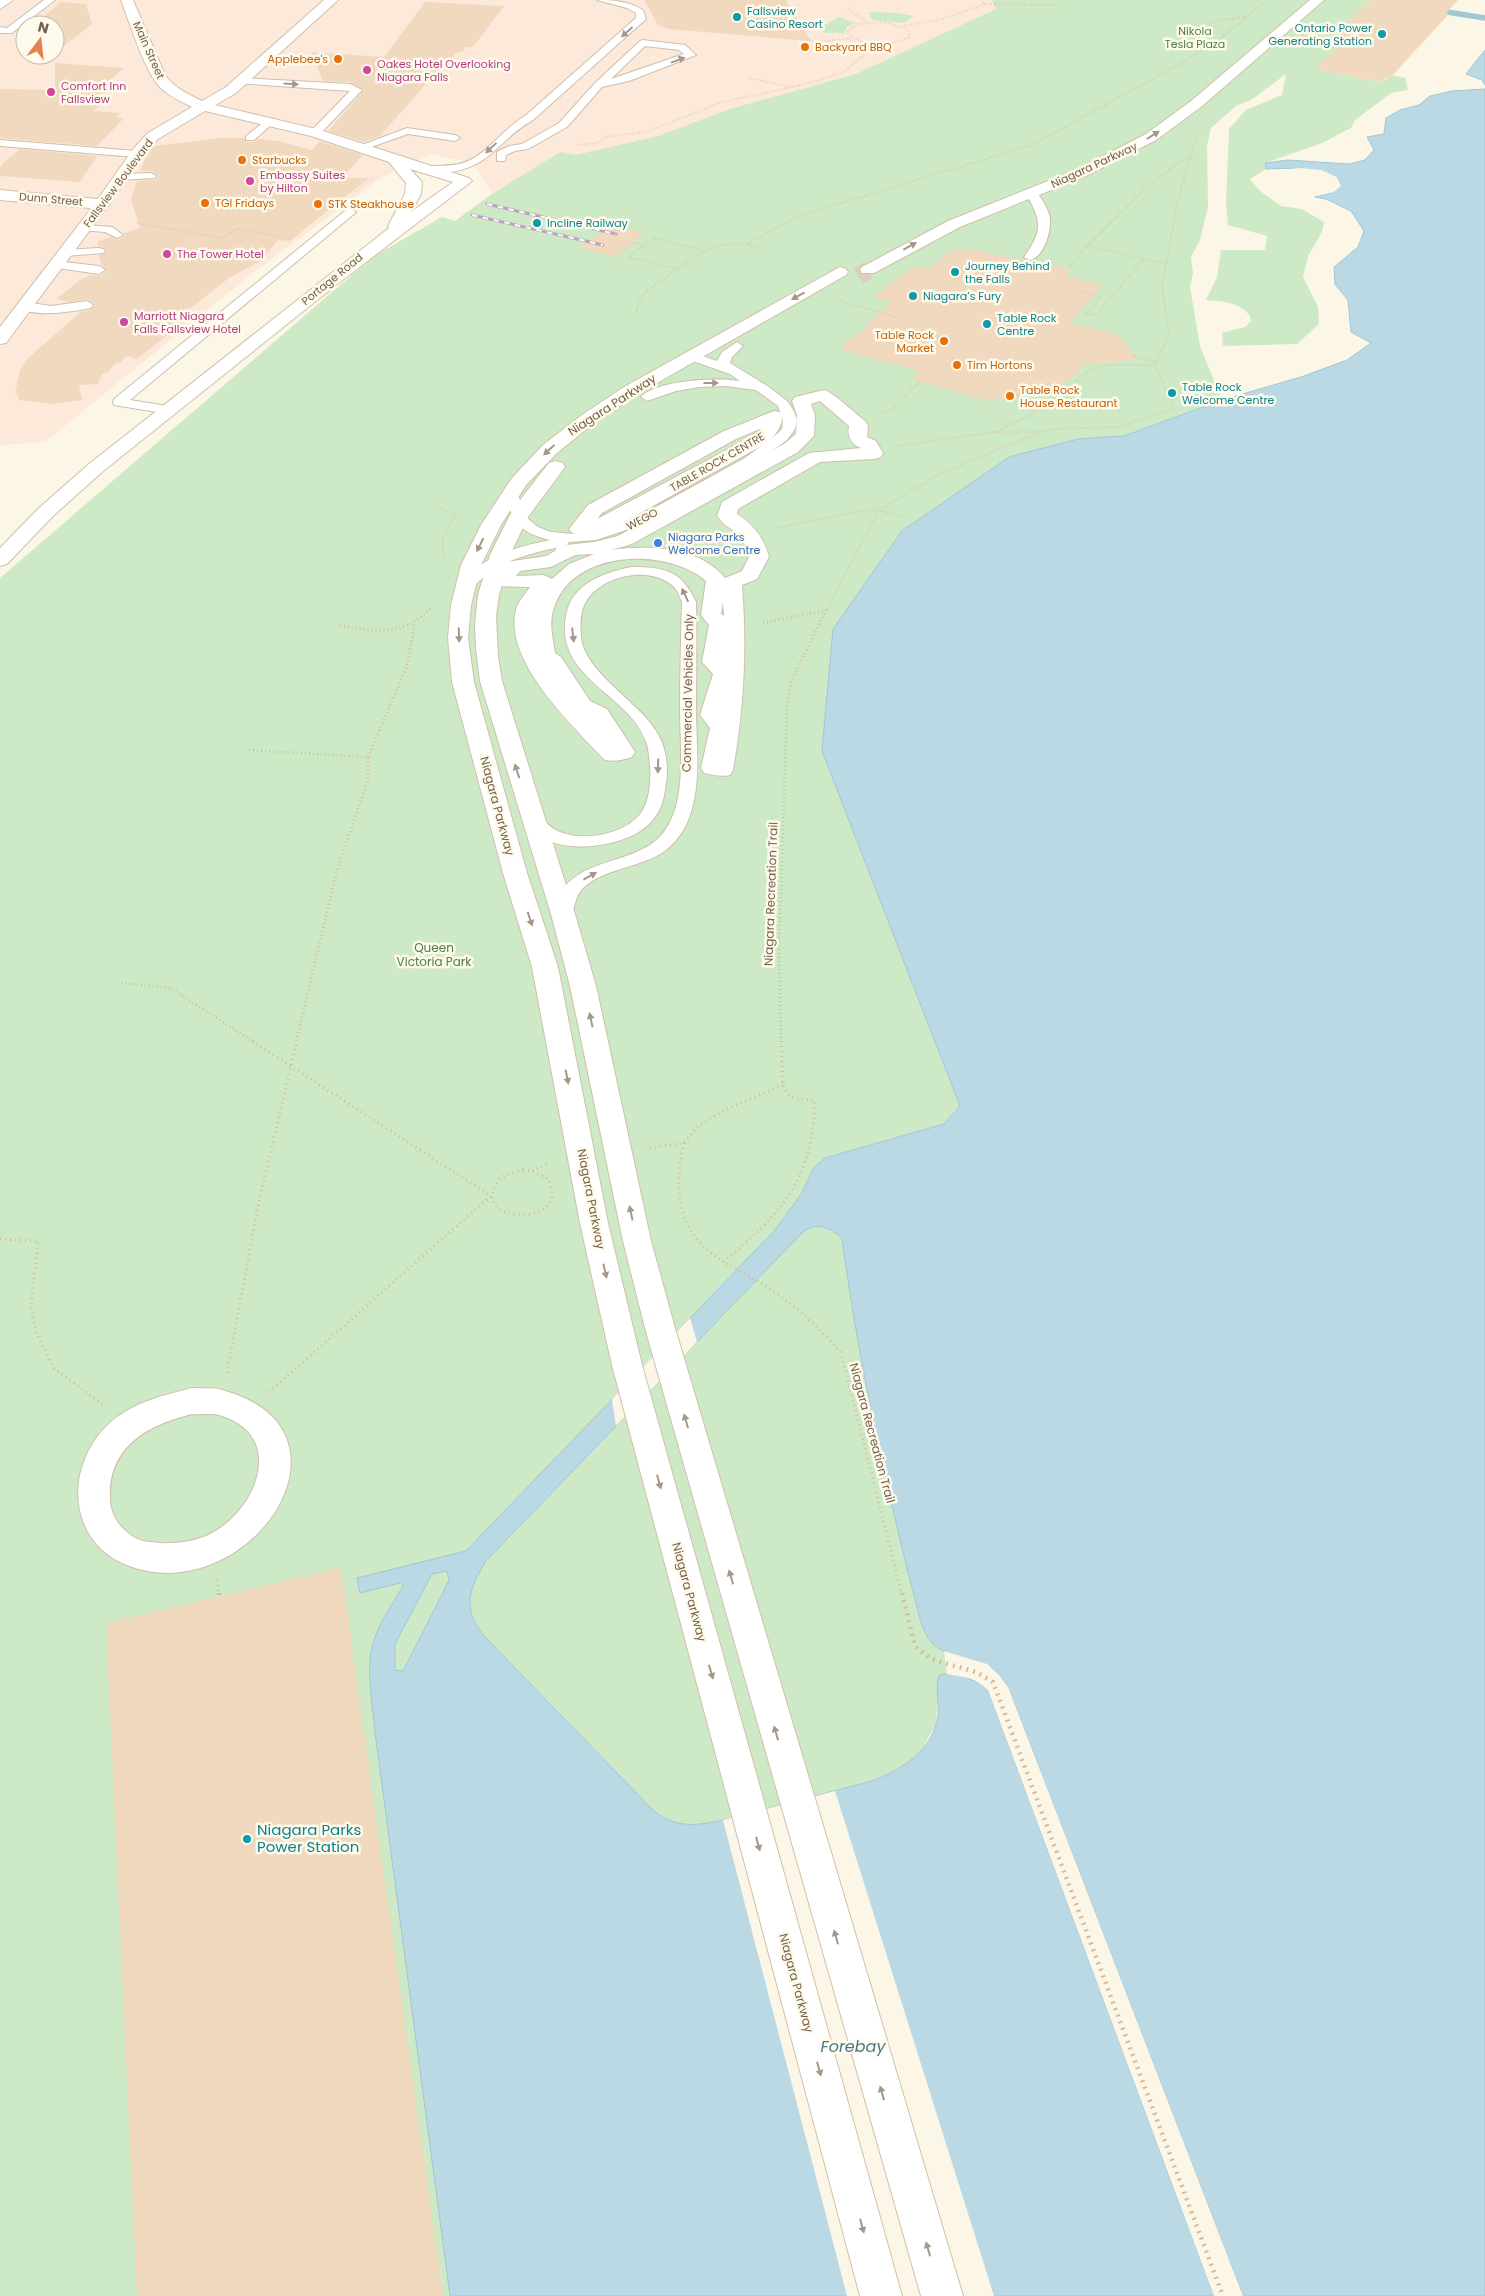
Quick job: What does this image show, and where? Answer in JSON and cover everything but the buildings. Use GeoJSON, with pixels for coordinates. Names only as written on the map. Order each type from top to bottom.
{"type":"FeatureCollection","features":[{"type":"Feature","properties":{"kind":"main road"},"geometry":{"type":"LineString","coordinates":[[0,5],[7,0]]}},
{"type":"Feature","properties":{"kind":"main road","name":"Main Street"},"geometry":{"type":"LineString","coordinates":[[127,0],[158,75],[165,85],[179,95],[204,107]]}},
{"type":"Feature","properties":{"kind":"main road","name":"Fallsview Boulevard"},"geometry":{"type":"LineString","coordinates":[[0,339],[85,228],[136,154],[153,136],[204,107],[242,81],[332,0]]}},
{"type":"Feature","properties":{"kind":"main road","name":"Niagara Parkway"},"geometry":{"type":"LineString","coordinates":[[861,269],[954,224],[1104,162],[1159,132],[1196,104],[1318,0]]}},
{"type":"Feature","properties":{"kind":"main road","name":"Niagara Parkway"},"geometry":{"type":"LineString","coordinates":[[881,2296],[627,1365],[594,1223],[545,967],[515,873],[464,682],[458,619],[465,587],[476,554],[511,492],[544,455],[576,428],[630,391],[700,359],[736,346],[950,214],[1069,167],[1112,146],[1161,116],[1222,64]]}},
{"type":"Feature","properties":{"kind":"main road"},"geometry":{"type":"LineString","coordinates":[[204,107],[315,133],[464,181]]}},
{"type":"Feature","properties":{"kind":"main road"},"geometry":{"type":"LineString","coordinates":[[394,230],[413,194],[414,182],[395,160]]}},
{"type":"Feature","properties":{"kind":"main road","name":"Portage Road"},"geometry":{"type":"LineString","coordinates":[[0,560],[15,543],[88,474],[394,230],[464,181]]}},
{"type":"Feature","properties":{"kind":"main road","name":"Dunn Street"},"geometry":{"type":"LineString","coordinates":[[0,195],[102,204]]}},
{"type":"Feature","properties":{"kind":"main road","name":"Niagara Parkway"},"geometry":{"type":"LineString","coordinates":[[840,272],[700,359],[647,398],[606,424],[558,465],[534,494],[509,534],[490,587],[486,616],[486,642],[491,680],[563,914],[592,1022],[637,1240],[673,1377],[942,2296]]}},
{"type":"Feature","properties":{"kind":"main road"},"geometry":{"type":"LineString","coordinates":[[824,394],[832,405],[859,425],[856,432],[858,438],[862,443],[869,445],[874,453],[816,457],[729,506],[727,516],[744,526],[754,539],[759,557],[750,575],[732,582],[735,629],[734,690],[730,728],[722,770],[712,768],[720,727],[711,715],[724,673],[713,662],[720,624],[711,615],[716,580],[704,568],[695,563],[674,556],[650,554],[625,555],[594,561],[577,568],[565,576],[544,607],[540,624],[545,655],[553,662],[582,706],[599,714],[624,752],[613,756],[574,714],[530,651],[525,622],[526,612],[544,582],[500,582],[514,566],[551,561],[567,553],[564,550],[594,548],[625,540],[791,448],[805,436],[806,415],[802,401],[824,394]]}},
{"type":"Feature","properties":{"kind":"main road","name":"TABLE ROCK CENTRE"},"geometry":{"type":"LineString","coordinates":[[774,416],[774,422],[768,433],[757,441],[608,523],[579,529],[595,509],[730,435],[774,416]]}},
{"type":"Feature","properties":{"kind":"main road"},"geometry":{"type":"LineString","coordinates":[[192,1401],[234,1407],[265,1429],[275,1450],[276,1475],[267,1502],[248,1525],[223,1544],[192,1556],[161,1559],[132,1553],[110,1538],[95,1518],[91,1493],[97,1467],[112,1442],[135,1422],[163,1408],[192,1401]]}},
{"type":"Feature","properties":{"kind":"lane"},"geometry":{"type":"LineString","coordinates":[[4,31],[50,0]]}},
{"type":"Feature","properties":{"kind":"lane"},"geometry":{"type":"LineString","coordinates":[[426,170],[454,168],[477,161],[516,124],[528,118],[641,19],[640,12],[630,6],[602,0]]}},
{"type":"Feature","properties":{"kind":"lane"},"geometry":{"type":"LineString","coordinates":[[501,160],[501,154],[513,148],[524,147],[563,124],[599,85],[643,42],[682,47],[691,55],[625,79],[599,85]]}},
{"type":"Feature","properties":{"kind":"lane"},"geometry":{"type":"LineString","coordinates":[[242,81],[350,87],[357,90],[315,133]]}},
{"type":"Feature","properties":{"kind":"lane"},"geometry":{"type":"LineString","coordinates":[[513,148],[513,139],[527,126],[528,118]]}},
{"type":"Feature","properties":{"kind":"lane"},"geometry":{"type":"LineString","coordinates":[[250,138],[268,122]]}},
{"type":"Feature","properties":{"kind":"lane"},"geometry":{"type":"LineString","coordinates":[[359,148],[407,131],[455,138]]}},
{"type":"Feature","properties":{"kind":"lane"},"geometry":{"type":"LineString","coordinates":[[0,143],[136,154]]}},
{"type":"Feature","properties":{"kind":"lane"},"geometry":{"type":"LineString","coordinates":[[464,181],[501,160],[519,157],[529,152],[524,147]]}},
{"type":"Feature","properties":{"kind":"lane"},"geometry":{"type":"LineString","coordinates":[[120,177],[151,176]]}},
{"type":"Feature","properties":{"kind":"lane"},"geometry":{"type":"LineString","coordinates":[[1030,257],[1040,244],[1045,218],[1032,192]]}},
{"type":"Feature","properties":{"kind":"lane"},"geometry":{"type":"LineString","coordinates":[[169,410],[120,402],[350,212]]}},
{"type":"Feature","properties":{"kind":"lane"},"geometry":{"type":"LineString","coordinates":[[85,228],[108,229],[117,235]]}},
{"type":"Feature","properties":{"kind":"lane"},"geometry":{"type":"LineString","coordinates":[[60,259],[99,252]]}},
{"type":"Feature","properties":{"kind":"lane"},"geometry":{"type":"LineString","coordinates":[[60,259],[99,270]]}},
{"type":"Feature","properties":{"kind":"lane"},"geometry":{"type":"LineString","coordinates":[[24,306],[51,310],[87,305]]}},
{"type":"Feature","properties":{"kind":"lane"},"geometry":{"type":"LineString","coordinates":[[732,371],[723,362],[726,355],[736,346]]}},
{"type":"Feature","properties":{"kind":"lane","name":"WEGO"},"geometry":{"type":"LineString","coordinates":[[511,492],[524,524],[529,529],[547,535],[580,539],[601,536],[622,529],[645,517],[743,464],[783,438],[790,427],[789,412],[784,404],[732,371],[700,359]]}},
{"type":"Feature","properties":{"kind":"lane","name":"WEGO"},"geometry":{"type":"LineString","coordinates":[[647,398],[679,385],[695,383],[731,383],[764,390]]}},
{"type":"Feature","properties":{"kind":"lane","name":"WEGO"},"geometry":{"type":"LineString","coordinates":[[534,494],[529,511],[531,518],[539,526],[567,535],[601,536]]}},
{"type":"Feature","properties":{"kind":"lane"},"geometry":{"type":"LineString","coordinates":[[465,587],[484,567],[500,558],[531,548],[601,536]]}},
{"type":"Feature","properties":{"kind":"lane"},"geometry":{"type":"LineString","coordinates":[[490,587],[511,562],[533,549],[553,544]]}},
{"type":"Feature","properties":{"kind":"lane","name":"Commercial Vehicles Only"},"geometry":{"type":"LineString","coordinates":[[529,807],[539,828],[560,838],[578,841],[598,840],[619,835],[637,826],[649,814],[655,795],[658,765],[658,751],[655,738],[647,725],[590,673],[580,658],[574,643],[573,615],[584,592],[598,581],[616,574],[645,571],[662,575],[676,582],[685,591],[689,602],[688,764],[686,797],[680,818],[664,843],[652,852],[638,860],[601,870],[576,884],[567,896],[563,914]]}},
{"type":"Feature","properties":{"kind":"path"},"geometry":{"type":"LineString","coordinates":[[982,0],[984,4]]}},
{"type":"Feature","properties":{"kind":"path"},"geometry":{"type":"LineString","coordinates":[[747,244],[790,221],[815,212],[1032,145],[1106,106],[1199,52],[1247,18],[1267,0]]}},
{"type":"Feature","properties":{"kind":"path"},"geometry":{"type":"LineString","coordinates":[[852,38],[848,30],[858,24],[886,22],[903,26],[943,18],[984,4],[1058,5]]}},
{"type":"Feature","properties":{"kind":"path"},"geometry":{"type":"LineString","coordinates":[[848,8],[866,23]]}},
{"type":"Feature","properties":{"kind":"path"},"geometry":{"type":"LineString","coordinates":[[1205,29],[1217,20],[1247,18]]}},
{"type":"Feature","properties":{"kind":"path"},"geometry":{"type":"LineString","coordinates":[[810,40],[816,42],[852,38],[877,44],[896,42],[908,37],[910,33],[903,26]]}},
{"type":"Feature","properties":{"kind":"path"},"geometry":{"type":"LineString","coordinates":[[1199,52],[1190,48],[1184,42],[1184,39],[1200,34],[1212,33],[1210,30],[1205,29],[1195,30],[1200,34]]}},
{"type":"Feature","properties":{"kind":"path"},"geometry":{"type":"LineString","coordinates":[[574,145],[598,143],[605,137],[646,132],[722,102],[793,88],[842,73],[877,44]]}},
{"type":"Feature","properties":{"kind":"path"},"geometry":{"type":"LineString","coordinates":[[748,78],[770,81],[793,88]]}},
{"type":"Feature","properties":{"kind":"path"},"geometry":{"type":"LineString","coordinates":[[1069,267],[1086,246],[1152,182],[1190,155]]}},
{"type":"Feature","properties":{"kind":"path"},"geometry":{"type":"LineString","coordinates":[[879,510],[938,475],[1040,432],[1054,429],[1117,427],[1174,408],[1156,363],[1168,335],[1162,286],[1184,175]]}},
{"type":"Feature","properties":{"kind":"path"},"geometry":{"type":"LineString","coordinates":[[136,223],[223,238],[236,229],[284,237]]}},
{"type":"Feature","properties":{"kind":"path"},"geometry":{"type":"LineString","coordinates":[[676,269],[628,257],[654,238],[702,250]]}},
{"type":"Feature","properties":{"kind":"path"},"geometry":{"type":"LineString","coordinates":[[632,242],[645,245]]}},
{"type":"Feature","properties":{"kind":"path"},"geometry":{"type":"LineString","coordinates":[[636,312],[644,293],[702,250],[721,243],[747,244],[763,248]]}},
{"type":"Feature","properties":{"kind":"path"},"geometry":{"type":"LineString","coordinates":[[1086,246],[1166,264]]}},
{"type":"Feature","properties":{"kind":"path"},"geometry":{"type":"LineString","coordinates":[[1078,292],[1101,297],[1086,313],[1096,315],[1144,259]]}},
{"type":"Feature","properties":{"kind":"path"},"geometry":{"type":"LineString","coordinates":[[844,296],[837,300],[896,317]]}},
{"type":"Feature","properties":{"kind":"path"},"geometry":{"type":"LineString","coordinates":[[1133,356],[1156,363]]}},
{"type":"Feature","properties":{"kind":"path"},"geometry":{"type":"LineString","coordinates":[[994,432],[1040,410],[1090,370],[1108,365],[1156,363]]}},
{"type":"Feature","properties":{"kind":"path"},"geometry":{"type":"LineString","coordinates":[[433,506],[456,514],[442,540],[445,560]]}},
{"type":"Feature","properties":{"kind":"path"},"geometry":{"type":"LineString","coordinates":[[879,510],[902,517]]}},
{"type":"Feature","properties":{"kind":"path","name":"Niagara Recreation Trail"},"geometry":{"type":"LineString","coordinates":[[783,1084],[778,949],[787,704],[790,682],[879,510]]}},
{"type":"Feature","properties":{"kind":"path"},"geometry":{"type":"LineString","coordinates":[[340,625],[368,632],[386,630],[415,621],[434,603]]}},
{"type":"Feature","properties":{"kind":"path"},"geometry":{"type":"LineString","coordinates":[[735,629],[826,610]]}},
{"type":"Feature","properties":{"kind":"path"},"geometry":{"type":"LineString","coordinates":[[234,1407],[260,1196],[290,1065],[337,870],[368,779],[368,757],[407,666],[415,621]]}},
{"type":"Feature","properties":{"kind":"path"},"geometry":{"type":"LineString","coordinates":[[249,750],[368,757]]}},
{"type":"Feature","properties":{"kind":"path"},"geometry":{"type":"LineString","coordinates":[[122,983],[170,988],[491,1196],[499,1209],[507,1214],[526,1216],[536,1213],[549,1201],[552,1194],[548,1180],[532,1171]]}},
{"type":"Feature","properties":{"kind":"path"},"geometry":{"type":"LineString","coordinates":[[618,1152],[684,1143],[699,1125],[783,1084],[790,1097],[815,1101],[816,1125],[806,1166],[793,1190],[778,1211],[723,1262]]}},
{"type":"Feature","properties":{"kind":"path","name":"Niagara Recreation Trail"},"geometry":{"type":"LineString","coordinates":[[684,1143],[678,1163],[683,1213],[696,1238],[723,1262],[738,1269],[799,1307],[823,1330],[840,1353],[915,1646],[928,1656],[976,1672],[993,1682],[1222,2296]]}},
{"type":"Feature","properties":{"kind":"path"},"geometry":{"type":"LineString","coordinates":[[234,1407],[491,1196],[498,1181],[513,1172],[532,1171],[546,1164],[582,1158]]}},
{"type":"Feature","properties":{"kind":"path"},"geometry":{"type":"LineString","coordinates":[[0,1239],[38,1241],[31,1306],[36,1333],[54,1368],[98,1402],[135,1422]]}},
{"type":"Feature","properties":{"kind":"shaded area"},"geometry":{"type":"Polygon","coordinates":[[[0,0],[1077,0],[959,72],[584,157],[560,152],[492,194],[473,163],[431,154],[382,177],[249,276],[45,442],[0,445],[0,0]]]}},
{"type":"Feature","properties":{"kind":"green space","name":"Queen Victoria Park"},"geometry":{"type":"Polygon","coordinates":[[[992,0],[1371,0],[1364,7],[1375,9],[1328,43],[1339,46],[1316,69],[1382,82],[1392,75],[1405,78],[1408,90],[1391,93],[1355,120],[1351,128],[1322,143],[1265,163],[1266,169],[1250,179],[1260,191],[1281,206],[1302,209],[1324,222],[1322,232],[1308,256],[1303,277],[1318,307],[1319,324],[1297,344],[1223,346],[1222,333],[1245,327],[1251,321],[1250,316],[1236,305],[1206,300],[1217,277],[1221,250],[1265,250],[1267,236],[1228,225],[1226,203],[1229,129],[1246,110],[1282,95],[1286,74],[1251,100],[1236,106],[1211,128],[1207,146],[1208,207],[1200,240],[1191,257],[1193,274],[1190,287],[1200,346],[1222,400],[1124,436],[1078,439],[950,1077],[960,1106],[944,1124],[825,1158],[796,1204],[808,1229],[822,1227],[842,1237],[865,1382],[915,1601],[924,1629],[932,1641],[944,1651],[947,1674],[939,1675],[936,1724],[924,1746],[908,1764],[872,1781],[705,1824],[690,1825],[676,1823],[663,1817],[651,1808],[485,1637],[476,1626],[469,1606],[443,1590],[403,1671],[395,1671],[454,2296],[0,2296],[0,578],[374,256],[442,217],[455,221],[492,194],[560,152],[576,155],[658,136],[730,109],[856,74],[996,9],[992,0]]]}},
{"type":"Feature","properties":{"kind":"green space"},"geometry":{"type":"Polygon","coordinates":[[[869,12],[914,16],[904,23],[872,20],[869,12]]]}},
{"type":"Feature","properties":{"kind":"green space"},"geometry":{"type":"Polygon","coordinates":[[[839,17],[856,23],[847,27],[844,33],[823,33],[822,26],[839,17]]]}},
{"type":"Feature","properties":{"kind":"water"},"geometry":{"type":"Polygon","coordinates":[[[1485,50],[1485,85],[1482,80],[1466,74],[1485,50]]]}},
{"type":"Feature","properties":{"kind":"water","name":"Forebay"},"geometry":{"type":"Polygon","coordinates":[[[1485,89],[1485,2296],[1243,2296],[1008,1687],[990,1667],[980,1662],[951,1654],[932,1643],[921,1623],[897,1527],[866,1383],[842,1238],[823,1227],[813,1227],[803,1232],[486,1561],[475,1581],[472,1591],[470,1609],[473,1618],[485,1637],[651,1808],[659,1815],[676,1823],[703,1824],[723,1820],[872,1781],[905,1764],[923,1749],[930,1739],[938,1715],[937,1685],[939,1675],[959,1675],[977,1682],[988,1690],[1214,2296],[450,2296],[370,1689],[370,1656],[374,1639],[385,1615],[403,1586],[400,1583],[360,1593],[357,1578],[466,1551],[775,1230],[802,1193],[813,1169],[825,1158],[944,1124],[960,1106],[822,751],[833,629],[902,531],[1009,457],[1078,439],[1124,436],[1222,400],[1301,377],[1347,360],[1371,343],[1351,332],[1348,300],[1335,284],[1334,267],[1358,247],[1364,231],[1351,211],[1326,199],[1315,197],[1334,192],[1341,186],[1337,177],[1311,170],[1293,168],[1266,169],[1265,163],[1288,160],[1349,164],[1365,160],[1374,150],[1367,137],[1384,134],[1386,118],[1400,110],[1419,105],[1430,96],[1452,91],[1485,89]],[[447,1571],[432,1574],[395,1645],[395,1670],[403,1671],[449,1580],[447,1571]]]}},
{"type":"Feature","properties":{"kind":"pier"},"geometry":{"type":"Polygon","coordinates":[[[1300,168],[1321,170],[1337,177],[1341,186],[1334,192],[1312,197],[1333,190],[1338,185],[1335,179],[1320,173],[1300,170],[1264,171],[1300,168]]]}},
{"type":"Feature","properties":{"kind":"pier"},"geometry":{"type":"Polygon","coordinates":[[[690,1318],[697,1342],[616,1426],[612,1399],[690,1318]]]}},
{"type":"Feature","properties":{"kind":"pier"},"geometry":{"type":"Polygon","coordinates":[[[944,1651],[987,1664],[999,1675],[1008,1687],[1243,2296],[1240,2296],[1006,1688],[998,1676],[986,1666],[945,1653],[944,1651]]]}},
{"type":"Feature","properties":{"kind":"pier"},"geometry":{"type":"Polygon","coordinates":[[[947,1671],[975,1677],[990,1690],[1217,2296],[1214,2296],[988,1690],[974,1679],[947,1674],[947,1671]]]}},
{"type":"Feature","properties":{"kind":"pier"},"geometry":{"type":"Polygon","coordinates":[[[835,1791],[994,2296],[847,2296],[723,1820],[835,1791]]]}},
{"type":"Feature","properties":{"kind":"waterway"},"geometry":{"type":"LineString","coordinates":[[1447,12],[1485,18]]}},
{"type":"Feature","properties":{"kind":"tunnel"},"geometry":{"type":"LineString","coordinates":[[858,276],[868,270]]}},
{"type":"Feature","properties":{"kind":"railway"},"geometry":{"type":"LineString","coordinates":[[487,204],[616,234]]}},
{"type":"Feature","properties":{"kind":"railway"},"geometry":{"type":"LineString","coordinates":[[472,215],[603,245]]}},
{"type":"Feature","properties":{"kind":"place","name":"Fallsview Casino Resort"},"geometry":{"type":"Point","coordinates":[737,17]}},
{"type":"Feature","properties":{"kind":"place","name":"Ontario Power Generating Station"},"geometry":{"type":"Point","coordinates":[1382,34]}},
{"type":"Feature","properties":{"kind":"place","name":"Backyard BBQ"},"geometry":{"type":"Point","coordinates":[805,47]}},
{"type":"Feature","properties":{"kind":"place","name":"Applebee's"},"geometry":{"type":"Point","coordinates":[338,59]}},
{"type":"Feature","properties":{"kind":"place","name":"Oakes Hotel Overlooking Niagara Falls"},"geometry":{"type":"Point","coordinates":[367,70]}},
{"type":"Feature","properties":{"kind":"place","name":"Comfort Inn Fallsview"},"geometry":{"type":"Point","coordinates":[51,92]}},
{"type":"Feature","properties":{"kind":"place","name":"Starbucks"},"geometry":{"type":"Point","coordinates":[242,160]}},
{"type":"Feature","properties":{"kind":"place","name":"Embassy Suites by Hilton"},"geometry":{"type":"Point","coordinates":[250,181]}},
{"type":"Feature","properties":{"kind":"place","name":"TGI Fridays"},"geometry":{"type":"Point","coordinates":[205,203]}},
{"type":"Feature","properties":{"kind":"place","name":"STK Steakhouse"},"geometry":{"type":"Point","coordinates":[318,204]}},
{"type":"Feature","properties":{"kind":"place","name":"Incline Railway"},"geometry":{"type":"Point","coordinates":[537,223]}},
{"type":"Feature","properties":{"kind":"place","name":"The Tower Hotel"},"geometry":{"type":"Point","coordinates":[167,254]}},
{"type":"Feature","properties":{"kind":"place","name":"Journey Behind the Falls"},"geometry":{"type":"Point","coordinates":[955,272]}},
{"type":"Feature","properties":{"kind":"place","name":"Niagara’s Fury"},"geometry":{"type":"Point","coordinates":[913,296]}},
{"type":"Feature","properties":{"kind":"place","name":"Marriott Niagara Falls Fallsview Hotel"},"geometry":{"type":"Point","coordinates":[124,322]}},
{"type":"Feature","properties":{"kind":"place","name":"Table Rock Centre"},"geometry":{"type":"Point","coordinates":[987,324]}},
{"type":"Feature","properties":{"kind":"place","name":"Table Rock Market"},"geometry":{"type":"Point","coordinates":[944,341]}},
{"type":"Feature","properties":{"kind":"place","name":"Tim Hortons"},"geometry":{"type":"Point","coordinates":[957,365]}},
{"type":"Feature","properties":{"kind":"place","name":"Table Rock Welcome Centre"},"geometry":{"type":"Point","coordinates":[1172,393]}},
{"type":"Feature","properties":{"kind":"place","name":"Table Rock House Restaurant"},"geometry":{"type":"Point","coordinates":[1010,396]}},
{"type":"Feature","properties":{"kind":"place","name":"Niagara Parks Welcome Centre"},"geometry":{"type":"Point","coordinates":[658,543]}},
{"type":"Feature","properties":{"kind":"place","name":"Niagara Parks Power Station"},"geometry":{"type":"Point","coordinates":[247,1839]}},
{"type":"Feature","properties":{"kind":"park label","name":"Nikola Tesla Plaza"},"geometry":{"type":"Point","coordinates":[1195,37]}}]}
